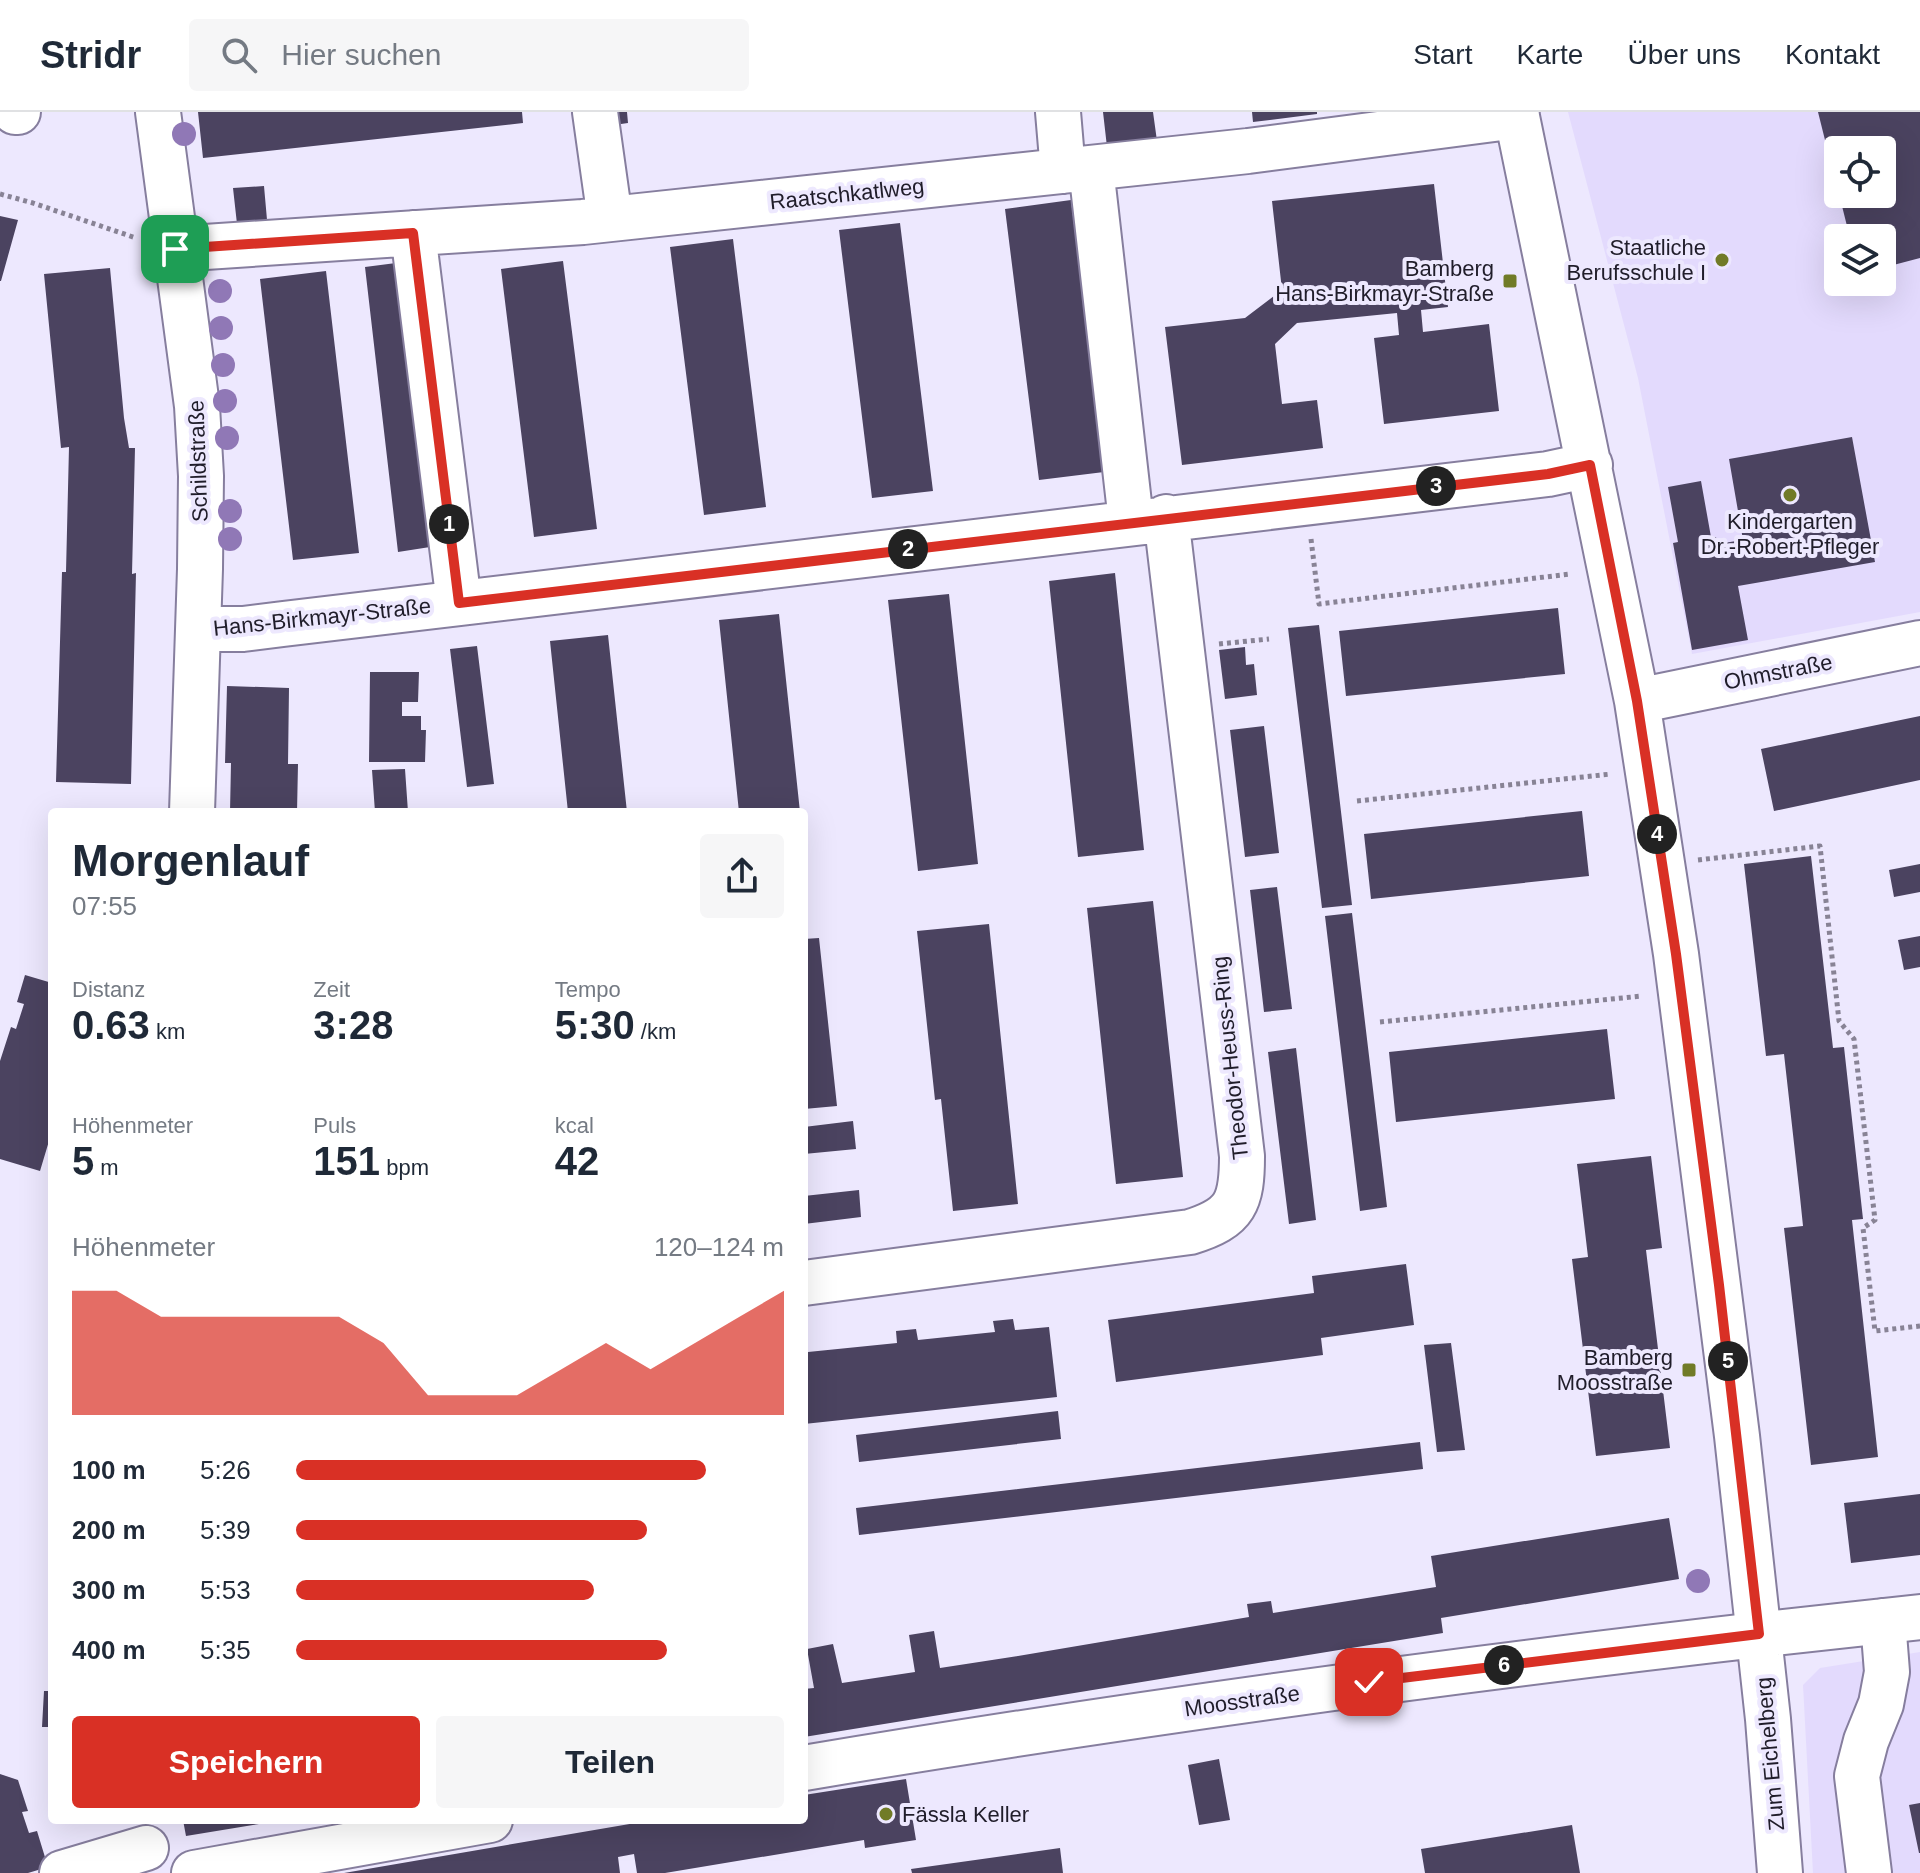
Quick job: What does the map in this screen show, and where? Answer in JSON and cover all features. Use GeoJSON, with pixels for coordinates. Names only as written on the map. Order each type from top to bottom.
{"type":"FeatureCollection","features":[{"type":"Feature","properties":{"kind":"street","name":"Schildstraße"},"geometry":{"type":"LineString","coordinates":[[158,112],[197,406],[201,476],[192,808]]}},
{"type":"Feature","properties":{"kind":"street"},"geometry":{"type":"LineString","coordinates":[[595,112],[610,219]]}},
{"type":"Feature","properties":{"kind":"street","name":"Raatschkatlweg"},"geometry":{"type":"LineString","coordinates":[[175,249],[610,219],[1069,151],[1517,114]]}},
{"type":"Feature","properties":{"kind":"street","name":"Zum Eichelberg"},"geometry":{"type":"LineString","coordinates":[[1517,114],[1637,701],[1662,864],[1719,1285],[1759,1634],[1780,1873]]}},
{"type":"Feature","properties":{"kind":"street","name":"Theodor-Heuss-Ring"},"geometry":{"type":"LineString","coordinates":[[808,1282],[1190,1232],[1213,1225],[1228,1216],[1239,1199],[1242,1156],[1148,519],[1069,151]]}},
{"type":"Feature","properties":{"kind":"street"},"geometry":{"type":"LineString","coordinates":[[413,233],[459,603]]}},
{"type":"Feature","properties":{"kind":"street","name":"Hans-Birkmayr-Straße"},"geometry":{"type":"LineString","coordinates":[[199,629],[243,629],[1148,519],[1548,474],[1590,465]]}},
{"type":"Feature","properties":{"kind":"street","name":"Ohmstraße"},"geometry":{"type":"LineString","coordinates":[[1637,701],[1920,643]]}},
{"type":"Feature","properties":{"kind":"street"},"geometry":{"type":"LineString","coordinates":[[1869,1873],[1857,1776],[1866,1741],[1881,1704],[1902,1619]]}},
{"type":"Feature","properties":{"kind":"street","name":"Moosstraße"},"geometry":{"type":"LineString","coordinates":[[808,1767],[1369,1682],[1902,1619]]}},
{"type":"Feature","properties":{"kind":"street"},"geometry":{"type":"LineString","coordinates":[[194,1873],[468,1824]]}},
{"type":"Feature","properties":{"kind":"street"},"geometry":{"type":"LineString","coordinates":[[62,1873],[145,1847]]}},
{"type":"Feature","properties":{"kind":"path"},"geometry":{"type":"LineString","coordinates":[[0,194],[175,249]]}},
{"type":"Feature","properties":{"kind":"path"},"geometry":{"type":"LineString","coordinates":[[1306,501],[1319,604],[1611,569]]}},
{"type":"Feature","properties":{"kind":"path"},"geometry":{"type":"LineString","coordinates":[[1217,645],[1269,639]]}},
{"type":"Feature","properties":{"kind":"path"},"geometry":{"type":"LineString","coordinates":[[1357,801],[1647,770]]}},
{"type":"Feature","properties":{"kind":"path"},"geometry":{"type":"LineString","coordinates":[[1662,864],[1820,846],[1839,1021],[1854,1039],[1875,1220],[1863,1228],[1875,1331],[1920,1326]]}},
{"type":"Feature","properties":{"kind":"path"},"geometry":{"type":"LineString","coordinates":[[1380,1022],[1680,992]]}},
{"type":"Feature","properties":{"kind":"shaded area"},"geometry":{"type":"Polygon","coordinates":[[[1568,112],[1920,112],[1920,612],[1692,654],[1638,378],[1568,112]]]}},
{"type":"Feature","properties":{"kind":"shaded area"},"geometry":{"type":"Polygon","coordinates":[[[1920,1652],[1920,1873],[1813,1873],[1803,1685],[1820,1668],[1920,1652]]]}},
{"type":"Feature","properties":{"kind":"building"},"geometry":{"type":"Polygon","coordinates":[[[198,112],[522,112],[523,123],[203,158],[198,112]]]}},
{"type":"Feature","properties":{"kind":"building"},"geometry":{"type":"Polygon","coordinates":[[[605,112],[627,112],[628,123],[607,126],[605,112]]]}},
{"type":"Feature","properties":{"kind":"building"},"geometry":{"type":"Polygon","coordinates":[[[1103,112],[1153,112],[1157,141],[1107,147],[1103,112]]]}},
{"type":"Feature","properties":{"kind":"building"},"geometry":{"type":"Polygon","coordinates":[[[1252,112],[1317,112],[1317,114],[1253,122],[1252,112]]]}},
{"type":"Feature","properties":{"kind":"building"},"geometry":{"type":"Polygon","coordinates":[[[1818,112],[1920,112],[1920,258],[1896,264],[1896,224],[1846,224],[1842,208],[1896,208],[1896,136],[1824,136],[1818,112]]]}},
{"type":"Feature","properties":{"kind":"building"},"geometry":{"type":"Polygon","coordinates":[[[1434,184],[1448,307],[1421,310],[1423,332],[1489,324],[1499,411],[1384,424],[1374,338],[1399,335],[1397,313],[1297,323],[1275,344],[1282,404],[1317,400],[1323,448],[1182,465],[1165,327],[1245,318],[1282,290],[1272,201],[1434,184]]]}},
{"type":"Feature","properties":{"kind":"building"},"geometry":{"type":"Polygon","coordinates":[[[264,186],[268,231],[238,233],[233,188],[264,186]]]}},
{"type":"Feature","properties":{"kind":"building"},"geometry":{"type":"Polygon","coordinates":[[[1071,200],[1104,472],[1039,480],[1005,209],[1071,200]]]}},
{"type":"Feature","properties":{"kind":"building"},"geometry":{"type":"Polygon","coordinates":[[[0,216],[18,220],[1,281],[0,281],[0,216]]]}},
{"type":"Feature","properties":{"kind":"building"},"geometry":{"type":"Polygon","coordinates":[[[900,223],[933,491],[872,498],[839,230],[900,223]]]}},
{"type":"Feature","properties":{"kind":"building"},"geometry":{"type":"Polygon","coordinates":[[[733,239],[766,507],[704,515],[670,247],[733,239]]]}},
{"type":"Feature","properties":{"kind":"building"},"geometry":{"type":"Polygon","coordinates":[[[563,261],[597,529],[534,537],[501,269],[563,261]]]}},
{"type":"Feature","properties":{"kind":"building"},"geometry":{"type":"Polygon","coordinates":[[[396,263],[430,547],[398,552],[365,267],[396,263]]]}},
{"type":"Feature","properties":{"kind":"building"},"geometry":{"type":"Polygon","coordinates":[[[110,268],[124,418],[129,448],[135,448],[132,574],[136,573],[131,784],[56,782],[69,447],[61,448],[44,274],[110,268]]]}},
{"type":"Feature","properties":{"kind":"building"},"geometry":{"type":"Polygon","coordinates":[[[326,271],[359,553],[293,560],[260,279],[326,271]]]}},
{"type":"Feature","properties":{"kind":"building"},"geometry":{"type":"Polygon","coordinates":[[[1852,437],[1875,562],[1738,586],[1748,640],[1692,650],[1673,543],[1678,542],[1668,487],[1701,481],[1711,537],[1716,537],[1717,544],[1743,540],[1729,459],[1852,437]]]}},
{"type":"Feature","properties":{"kind":"building"},"geometry":{"type":"Polygon","coordinates":[[[1115,573],[1144,850],[1078,857],[1049,581],[1115,573]]]}},
{"type":"Feature","properties":{"kind":"building"},"geometry":{"type":"Polygon","coordinates":[[[949,594],[978,864],[918,871],[888,600],[949,594]]]}},
{"type":"Feature","properties":{"kind":"building"},"geometry":{"type":"Polygon","coordinates":[[[1558,608],[1565,674],[1346,696],[1339,631],[1558,608]]]}},
{"type":"Feature","properties":{"kind":"building"},"geometry":{"type":"Polygon","coordinates":[[[779,614],[800,808],[739,808],[719,620],[779,614]]]}},
{"type":"Feature","properties":{"kind":"building"},"geometry":{"type":"Polygon","coordinates":[[[1319,625],[1352,905],[1322,908],[1288,628],[1319,625]]]}},
{"type":"Feature","properties":{"kind":"building"},"geometry":{"type":"Polygon","coordinates":[[[608,635],[627,808],[568,808],[550,641],[608,635]]]}},
{"type":"Feature","properties":{"kind":"building"},"geometry":{"type":"Polygon","coordinates":[[[477,646],[494,784],[467,787],[450,649],[477,646]]]}},
{"type":"Feature","properties":{"kind":"building"},"geometry":{"type":"Polygon","coordinates":[[[1245,647],[1246,665],[1254,664],[1257,695],[1225,699],[1219,650],[1245,647]]]}},
{"type":"Feature","properties":{"kind":"building"},"geometry":{"type":"Polygon","coordinates":[[[370,672],[419,672],[418,702],[402,702],[402,716],[421,716],[421,730],[426,730],[425,762],[369,762],[370,672]]]}},
{"type":"Feature","properties":{"kind":"building"},"geometry":{"type":"Polygon","coordinates":[[[227,686],[289,688],[288,764],[298,764],[297,808],[230,808],[231,763],[225,763],[227,686]]]}},
{"type":"Feature","properties":{"kind":"building"},"geometry":{"type":"Polygon","coordinates":[[[1920,716],[1920,780],[1774,811],[1761,749],[1920,716]]]}},
{"type":"Feature","properties":{"kind":"building"},"geometry":{"type":"Polygon","coordinates":[[[1264,726],[1279,853],[1245,857],[1230,730],[1264,726]]]}},
{"type":"Feature","properties":{"kind":"building"},"geometry":{"type":"Polygon","coordinates":[[[405,769],[408,808],[375,808],[372,770],[405,769]]]}},
{"type":"Feature","properties":{"kind":"building"},"geometry":{"type":"Polygon","coordinates":[[[1582,811],[1589,876],[1371,899],[1364,834],[1582,811]]]}},
{"type":"Feature","properties":{"kind":"building"},"geometry":{"type":"Polygon","coordinates":[[[1811,856],[1833,1048],[1844,1047],[1863,1219],[1852,1220],[1878,1457],[1811,1465],[1784,1228],[1803,1226],[1800,1197],[1784,1054],[1766,1056],[1744,864],[1811,856]]]}},
{"type":"Feature","properties":{"kind":"building"},"geometry":{"type":"Polygon","coordinates":[[[1920,864],[1920,892],[1894,897],[1889,870],[1920,864]]]}},
{"type":"Feature","properties":{"kind":"building"},"geometry":{"type":"Polygon","coordinates":[[[1277,887],[1292,1009],[1264,1012],[1250,890],[1277,887]]]}},
{"type":"Feature","properties":{"kind":"building"},"geometry":{"type":"Polygon","coordinates":[[[1153,901],[1183,1177],[1116,1184],[1087,908],[1153,901]]]}},
{"type":"Feature","properties":{"kind":"building"},"geometry":{"type":"Polygon","coordinates":[[[1352,913],[1387,1207],[1360,1211],[1325,916],[1352,913]]]}},
{"type":"Feature","properties":{"kind":"building"},"geometry":{"type":"Polygon","coordinates":[[[989,924],[1018,1204],[953,1211],[941,1099],[935,1100],[917,931],[989,924]]]}},
{"type":"Feature","properties":{"kind":"building"},"geometry":{"type":"Polygon","coordinates":[[[1920,936],[1920,967],[1904,970],[1898,940],[1920,936]]]}},
{"type":"Feature","properties":{"kind":"building"},"geometry":{"type":"Polygon","coordinates":[[[819,938],[837,1106],[808,1109],[808,939],[819,938]]]}},
{"type":"Feature","properties":{"kind":"building"},"geometry":{"type":"Polygon","coordinates":[[[25,975],[48,982],[48,1144],[40,1171],[0,1159],[0,1061],[11,1027],[16,1029],[24,1004],[17,1002],[25,975]]]}},
{"type":"Feature","properties":{"kind":"building"},"geometry":{"type":"Polygon","coordinates":[[[1607,1029],[1615,1099],[1396,1122],[1389,1052],[1607,1029]]]}},
{"type":"Feature","properties":{"kind":"building"},"geometry":{"type":"Polygon","coordinates":[[[1296,1048],[1316,1220],[1289,1224],[1268,1052],[1296,1048]]]}},
{"type":"Feature","properties":{"kind":"building"},"geometry":{"type":"Polygon","coordinates":[[[853,1121],[856,1149],[808,1154],[808,1127],[853,1121]]]}},
{"type":"Feature","properties":{"kind":"building"},"geometry":{"type":"Polygon","coordinates":[[[1651,1156],[1662,1248],[1646,1250],[1670,1448],[1596,1456],[1572,1259],[1588,1257],[1577,1164],[1651,1156]]]}},
{"type":"Feature","properties":{"kind":"building"},"geometry":{"type":"Polygon","coordinates":[[[859,1190],[861,1217],[808,1224],[808,1196],[859,1190]]]}},
{"type":"Feature","properties":{"kind":"building"},"geometry":{"type":"Polygon","coordinates":[[[1406,1264],[1414,1325],[1321,1338],[1323,1355],[1116,1382],[1108,1320],[1314,1293],[1312,1276],[1406,1264]]]}},
{"type":"Feature","properties":{"kind":"building"},"geometry":{"type":"Polygon","coordinates":[[[1013,1319],[1015,1330],[1049,1327],[1057,1397],[808,1424],[808,1352],[897,1343],[896,1331],[916,1329],[918,1340],[995,1332],[993,1321],[1013,1319]]]}},
{"type":"Feature","properties":{"kind":"building"},"geometry":{"type":"Polygon","coordinates":[[[1451,1343],[1465,1450],[1437,1452],[1424,1345],[1451,1343]]]}},
{"type":"Feature","properties":{"kind":"building"},"geometry":{"type":"Polygon","coordinates":[[[1058,1411],[1061,1439],[859,1462],[856,1435],[1058,1411]]]}},
{"type":"Feature","properties":{"kind":"building"},"geometry":{"type":"Polygon","coordinates":[[[1420,1442],[1423,1469],[859,1535],[856,1508],[1420,1442]]]}},
{"type":"Feature","properties":{"kind":"building"},"geometry":{"type":"Polygon","coordinates":[[[1920,1494],[1920,1555],[1851,1563],[1844,1503],[1920,1494]]]}},
{"type":"Feature","properties":{"kind":"building"},"geometry":{"type":"Polygon","coordinates":[[[1669,1518],[1679,1579],[1441,1618],[1443,1633],[808,1736],[808,1689],[814,1688],[808,1649],[833,1644],[842,1683],[915,1672],[909,1635],[934,1631],[940,1668],[1249,1617],[1247,1604],[1271,1601],[1273,1613],[1436,1587],[1431,1556],[1669,1518]]]}},
{"type":"Feature","properties":{"kind":"building"},"geometry":{"type":"Polygon","coordinates":[[[44,1691],[48,1691],[48,1727],[42,1727],[44,1691]]]}},
{"type":"Feature","properties":{"kind":"building"},"geometry":{"type":"Polygon","coordinates":[[[1219,1759],[1230,1820],[1199,1825],[1188,1765],[1219,1759]]]}},
{"type":"Feature","properties":{"kind":"building"},"geometry":{"type":"Polygon","coordinates":[[[0,1774],[18,1780],[28,1811],[22,1812],[29,1833],[37,1831],[48,1867],[28,1873],[0,1873],[0,1774]]]}},
{"type":"Feature","properties":{"kind":"building"},"geometry":{"type":"Polygon","coordinates":[[[906,1779],[916,1840],[865,1848],[864,1840],[665,1873],[637,1873],[634,1854],[618,1857],[620,1873],[344,1873],[630,1824],[808,1824],[808,1794],[906,1779]]]}},
{"type":"Feature","properties":{"kind":"building"},"geometry":{"type":"Polygon","coordinates":[[[1920,1803],[1920,1853],[1919,1853],[1909,1805],[1920,1803]]]}},
{"type":"Feature","properties":{"kind":"building"},"geometry":{"type":"Polygon","coordinates":[[[184,1824],[259,1824],[186,1836],[184,1824]]]}},
{"type":"Feature","properties":{"kind":"building"},"geometry":{"type":"Polygon","coordinates":[[[1572,1825],[1580,1873],[1425,1873],[1421,1849],[1572,1825]]]}},
{"type":"Feature","properties":{"kind":"building"},"geometry":{"type":"Polygon","coordinates":[[[1060,1848],[1063,1873],[912,1873],[911,1869],[1060,1848]]]}},
{"type":"Feature","properties":{"kind":"place","name":"Staatliche Berufsschule I"},"geometry":{"type":"Point","coordinates":[1722,260]}},
{"type":"Feature","properties":{"kind":"place","name":"Bamberg Hans-Birkmayr-Straße"},"geometry":{"type":"Point","coordinates":[1510,281]}},
{"type":"Feature","properties":{"kind":"place","name":"Kindergarten Dr.-Robert-Pfleger"},"geometry":{"type":"Point","coordinates":[1790,495]}},
{"type":"Feature","properties":{"kind":"place","name":"Bamberg Moosstraße"},"geometry":{"type":"Point","coordinates":[1689,1370]}},
{"type":"Feature","properties":{"kind":"place","name":"Fässla Keller"},"geometry":{"type":"Point","coordinates":[886,1814]}},
{"type":"Feature","properties":{"kind":"route"},"geometry":{"type":"LineString","coordinates":[[175,249],[413,233],[459,603],[1548,474],[1590,465],[1637,701],[1676,954],[1719,1285],[1759,1634],[1369,1682]]}}]}
